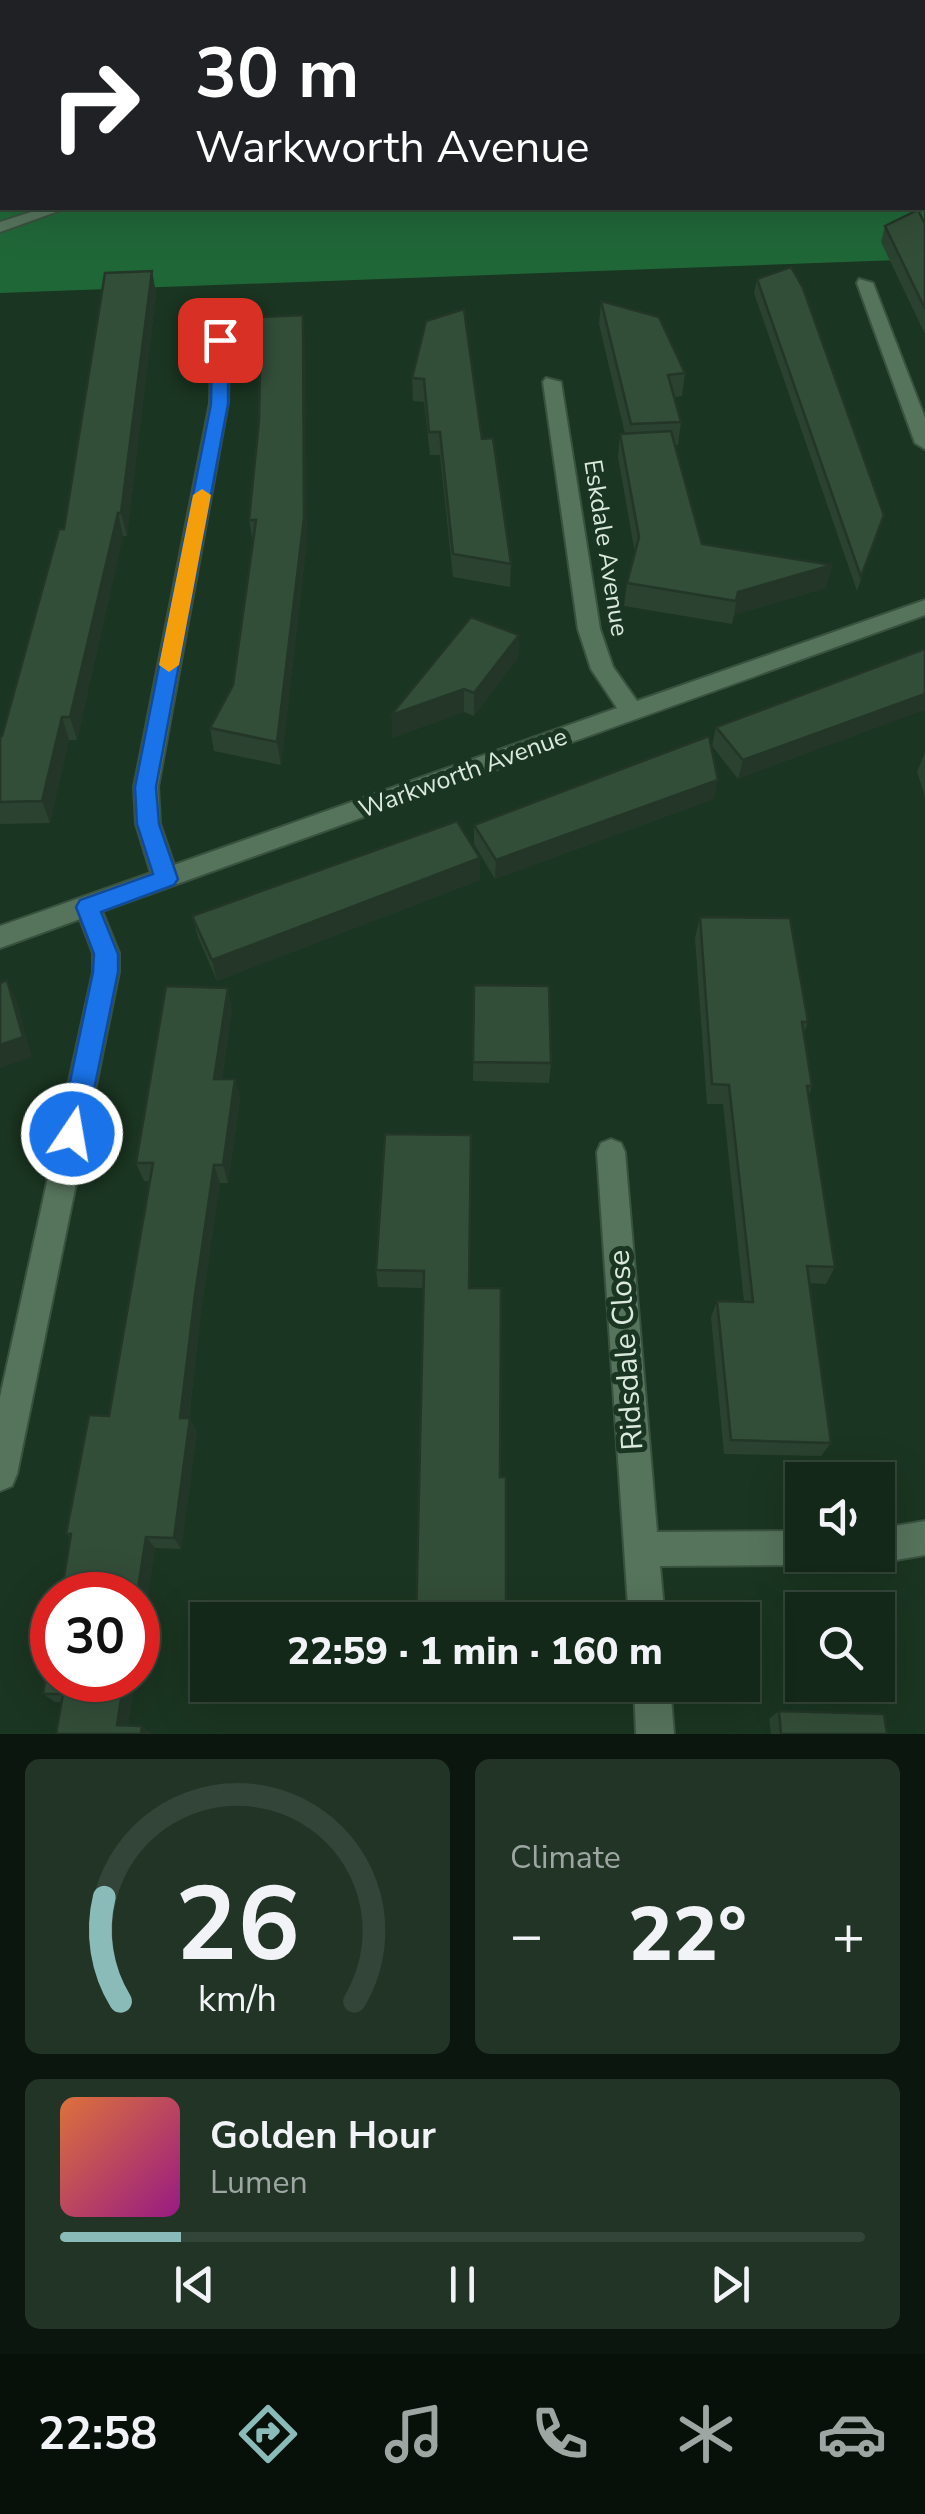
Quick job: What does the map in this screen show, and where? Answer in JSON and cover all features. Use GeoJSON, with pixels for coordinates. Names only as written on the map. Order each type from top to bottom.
{"type":"FeatureCollection","features":[{"type":"Feature","properties":{"kind":"street"},"geometry":{"type":"LineString","coordinates":[[0,227],[53,210]]}},
{"type":"Feature","properties":{"kind":"street"},"geometry":{"type":"LineString","coordinates":[[865,284],[925,443]]}},
{"type":"Feature","properties":{"kind":"street"},"geometry":{"type":"LineString","coordinates":[[166,879],[148,824],[146,787],[220,404],[220,308]]}},
{"type":"Feature","properties":{"kind":"street","name":"Eskdale Avenue"},"geometry":{"type":"LineString","coordinates":[[552,382],[588,629],[602,669],[632,712]]}},
{"type":"Feature","properties":{"kind":"street","name":"Warkworth Avenue"},"geometry":{"type":"LineString","coordinates":[[0,937],[925,607]]}},
{"type":"Feature","properties":{"kind":"street"},"geometry":{"type":"LineString","coordinates":[[0,1474],[106,972],[106,954],[88,907]]}},
{"type":"Feature","properties":{"kind":"street","name":"Ridsdale Close"},"geometry":{"type":"LineString","coordinates":[[611,1152],[646,1602]]}},
{"type":"Feature","properties":{"kind":"street"},"geometry":{"type":"LineString","coordinates":[[895,1543],[925,1538]]}},
{"type":"Feature","properties":{"kind":"street"},"geometry":{"type":"LineString","coordinates":[[642,1548],[785,1548]]}},
{"type":"Feature","properties":{"kind":"street"},"geometry":{"type":"LineString","coordinates":[[653,1702],[655,1734]]}},
{"type":"Feature","properties":{"kind":"green space"},"geometry":{"type":"Polygon","coordinates":[[[0,210],[924,210],[925,259],[0,293],[0,210]]]}},
{"type":"Feature","properties":{"kind":"building"},"geometry":{"type":"Polygon","coordinates":[[[918,210],[925,224],[925,309],[885,226],[918,210]]]}},
{"type":"Feature","properties":{"kind":"building"},"geometry":{"type":"Polygon","coordinates":[[[791,267],[803,288],[884,515],[861,577],[757,279],[791,267]]]}},
{"type":"Feature","properties":{"kind":"building"},"geometry":{"type":"Polygon","coordinates":[[[152,271],[121,513],[70,717],[62,717],[42,801],[0,802],[0,736],[59,529],[64,529],[105,273],[152,271]]]}},
{"type":"Feature","properties":{"kind":"building"},"geometry":{"type":"Polygon","coordinates":[[[601,301],[659,317],[685,373],[668,375],[681,422],[631,424],[601,301]]]}},
{"type":"Feature","properties":{"kind":"building"},"geometry":{"type":"Polygon","coordinates":[[[464,309],[482,439],[493,438],[511,564],[453,554],[440,432],[429,432],[424,379],[412,378],[426,321],[464,309]]]}},
{"type":"Feature","properties":{"kind":"building"},"geometry":{"type":"Polygon","coordinates":[[[303,315],[304,518],[277,742],[210,728],[233,685],[256,520],[249,520],[259,420],[261,317],[303,315]]]}},
{"type":"Feature","properties":{"kind":"building"},"geometry":{"type":"Polygon","coordinates":[[[671,431],[702,544],[832,565],[738,592],[736,601],[627,583],[639,537],[620,434],[671,431]]]}},
{"type":"Feature","properties":{"kind":"building"},"geometry":{"type":"Polygon","coordinates":[[[471,617],[519,635],[474,693],[464,689],[391,715],[471,617]]]}},
{"type":"Feature","properties":{"kind":"building"},"geometry":{"type":"Polygon","coordinates":[[[925,649],[925,694],[743,760],[716,727],[925,649]]]}},
{"type":"Feature","properties":{"kind":"building"},"geometry":{"type":"Polygon","coordinates":[[[709,736],[718,780],[496,860],[474,825],[709,736]]]}},
{"type":"Feature","properties":{"kind":"building"},"geometry":{"type":"Polygon","coordinates":[[[457,821],[480,858],[212,960],[192,916],[457,821]]]}},
{"type":"Feature","properties":{"kind":"building"},"geometry":{"type":"Polygon","coordinates":[[[700,917],[790,918],[808,1022],[802,1022],[812,1086],[807,1086],[835,1267],[807,1266],[831,1443],[731,1440],[717,1301],[753,1302],[729,1085],[712,1084],[700,917]]]}},
{"type":"Feature","properties":{"kind":"building"},"geometry":{"type":"Polygon","coordinates":[[[7,980],[23,1037],[0,1045],[0,983],[7,980]]]}},
{"type":"Feature","properties":{"kind":"building"},"geometry":{"type":"Polygon","coordinates":[[[474,985],[549,986],[551,1063],[473,1062],[474,985]]]}},
{"type":"Feature","properties":{"kind":"building"},"geometry":{"type":"Polygon","coordinates":[[[166,986],[228,988],[214,1079],[235,1079],[223,1165],[214,1165],[195,1295],[180,1418],[190,1418],[174,1538],[146,1537],[141,1572],[65,1572],[71,1534],[66,1534],[89,1415],[109,1416],[153,1163],[136,1163],[166,986]]]}},
{"type":"Feature","properties":{"kind":"building"},"geometry":{"type":"Polygon","coordinates":[[[385,1134],[471,1135],[469,1288],[501,1288],[500,1477],[506,1477],[506,1602],[416,1602],[424,1271],[376,1270],[385,1134]]]}},
{"type":"Feature","properties":{"kind":"building"},"geometry":{"type":"Polygon","coordinates":[[[62,1702],[121,1702],[117,1725],[142,1726],[141,1734],[56,1734],[62,1702]]]}},
{"type":"Feature","properties":{"kind":"building"},"geometry":{"type":"Polygon","coordinates":[[[779,1711],[884,1714],[887,1734],[781,1734],[779,1711]]]}},
{"type":"Feature","properties":{"kind":"slow traffic"},"geometry":{"type":"LineString","coordinates":[[169,665],[202,495]]}},
{"type":"Feature","properties":{"kind":"route"},"geometry":{"type":"LineString","coordinates":[[72,1134],[106,972],[106,954],[88,907],[166,879],[148,824],[146,787],[220,404],[220,340]]}}]}
